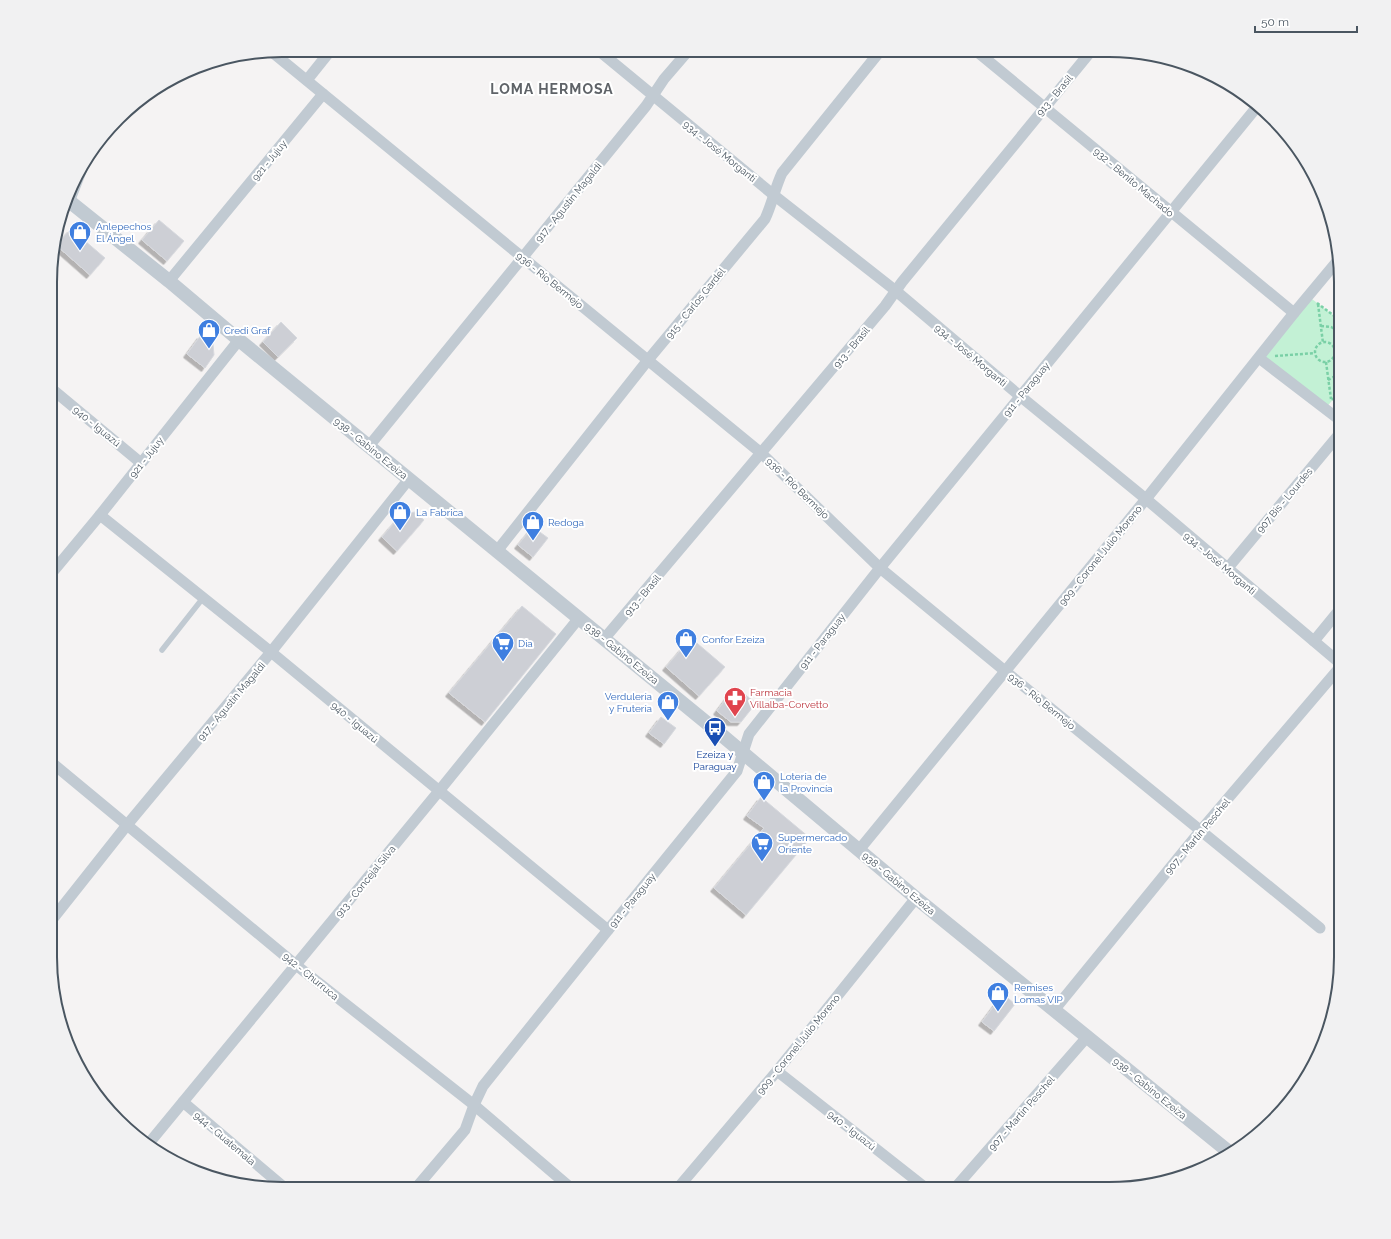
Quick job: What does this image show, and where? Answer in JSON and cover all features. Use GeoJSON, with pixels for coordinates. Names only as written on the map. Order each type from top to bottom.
{"type":"FeatureCollection","features":[{"type":"Feature","properties":{"kind":"street","name":"936 - Río Bermejo"},"geometry":{"type":"LineString","coordinates":[[278,57],[761,453],[880,568],[1320,928]]}},
{"type":"Feature","properties":{"kind":"street"},"geometry":{"type":"LineString","coordinates":[[307,80],[326,57]]}},
{"type":"Feature","properties":{"kind":"street","name":"934 - José Morganti"},"geometry":{"type":"LineString","coordinates":[[606,57],[774,196],[896,292],[1314,640],[1334,659]]}},
{"type":"Feature","properties":{"kind":"street","name":"917 - Agustín Magaldi"},"geometry":{"type":"LineString","coordinates":[[369,446],[653,97],[664,79],[683,57]]}},
{"type":"Feature","properties":{"kind":"street","name":"915 - Carlos Gardel"},"geometry":{"type":"LineString","coordinates":[[496,550],[648,360],[765,219],[782,173],[875,57]]}},
{"type":"Feature","properties":{"kind":"street","name":"932 - Benito Machado"},"geometry":{"type":"LineString","coordinates":[[983,57],[1170,213],[1294,313]]}},
{"type":"Feature","properties":{"kind":"street","name":"913 - Brasil"},"geometry":{"type":"LineString","coordinates":[[604,639],[896,292],[902,282],[1086,57]]}},
{"type":"Feature","properties":{"kind":"street","name":"921 - Jujuy"},"geometry":{"type":"LineString","coordinates":[[169,281],[323,94]]}},
{"type":"Feature","properties":{"kind":"street","name":"911 - Paraguay"},"geometry":{"type":"LineString","coordinates":[[421,1182],[465,1130],[470,1121],[474,1105],[483,1086],[736,771],[749,734],[880,568],[1254,110]]}},
{"type":"Feature","properties":{"kind":"street","name":"938 - Gabino Ezeiza"},"geometry":{"type":"LineString","coordinates":[[72,203],[169,281],[409,480],[743,753],[916,898],[1055,1009],[1087,1037],[1226,1149]]}},
{"type":"Feature","properties":{"kind":"street","name":"909 - Coronel Julio Moreno"},"geometry":{"type":"LineString","coordinates":[[859,850],[1146,500],[1294,313],[1334,265]]}},
{"type":"Feature","properties":{"kind":"street","name":"921 - Jujuy"},"geometry":{"type":"LineString","coordinates":[[57,567],[239,340]]}},
{"type":"Feature","properties":{"kind":"street"},"geometry":{"type":"LineString","coordinates":[[1259,358],[1334,416]]}},
{"type":"Feature","properties":{"kind":"street","name":"940 - Iguazú"},"geometry":{"type":"LineString","coordinates":[[57,393],[141,462]]}},
{"type":"Feature","properties":{"kind":"street","name":"907 Bis - Lourdes"},"geometry":{"type":"LineString","coordinates":[[1227,569],[1334,440]]}},
{"type":"Feature","properties":{"kind":"street","name":"917 - Agustín Magaldi"},"geometry":{"type":"LineString","coordinates":[[57,913],[127,825],[271,652],[409,480]]}},
{"type":"Feature","properties":{"kind":"street","name":"940 - Iguazú"},"geometry":{"type":"LineString","coordinates":[[100,515],[271,652],[608,930]]}},
{"type":"Feature","properties":{"kind":"street"},"geometry":{"type":"LineString","coordinates":[[1314,640],[1334,616]]}},
{"type":"Feature","properties":{"kind":"street","name":"913 - Concejal Silva"},"geometry":{"type":"LineString","coordinates":[[151,1140],[439,791],[578,618]]}},
{"type":"Feature","properties":{"kind":"street","name":"907 - Martín Peschel"},"geometry":{"type":"LineString","coordinates":[[1055,1009],[1201,830],[1334,673]]}},
{"type":"Feature","properties":{"kind":"street","name":"942 - Churruca"},"geometry":{"type":"LineString","coordinates":[[57,767],[296,965],[474,1105],[564,1182]]}},
{"type":"Feature","properties":{"kind":"street","name":"909 - Coronel Julio Moreno"},"geometry":{"type":"LineString","coordinates":[[683,1182],[777,1071],[916,898]]}},
{"type":"Feature","properties":{"kind":"street","name":"907 - Martín Peschel"},"geometry":{"type":"LineString","coordinates":[[963,1182],[1087,1037]]}},
{"type":"Feature","properties":{"kind":"street","name":"940 - Iguazú"},"geometry":{"type":"LineString","coordinates":[[777,1071],[918,1182]]}},
{"type":"Feature","properties":{"kind":"street","name":"944 - Guatemala"},"geometry":{"type":"LineString","coordinates":[[183,1102],[278,1182]]}},
{"type":"Feature","properties":{"kind":"lane"},"geometry":{"type":"LineString","coordinates":[[162,650],[203,598]]}},
{"type":"Feature","properties":{"kind":"path"},"geometry":{"type":"LineString","coordinates":[[1308,296],[1334,316]]}},
{"type":"Feature","properties":{"kind":"path"},"geometry":{"type":"LineString","coordinates":[[1318,303],[1323,343]]}},
{"type":"Feature","properties":{"kind":"path"},"geometry":{"type":"LineString","coordinates":[[1320,326],[1334,329]]}},
{"type":"Feature","properties":{"kind":"path"},"geometry":{"type":"LineString","coordinates":[[1315,353],[1317,347],[1323,343],[1331,345],[1334,350],[1333,356],[1326,362]]}},
{"type":"Feature","properties":{"kind":"path"},"geometry":{"type":"LineString","coordinates":[[1259,358],[1315,353]]}},
{"type":"Feature","properties":{"kind":"path"},"geometry":{"type":"LineString","coordinates":[[1315,353],[1320,360],[1326,362]]}},
{"type":"Feature","properties":{"kind":"path"},"geometry":{"type":"LineString","coordinates":[[1326,362],[1332,401]]}},
{"type":"Feature","properties":{"kind":"path"},"geometry":{"type":"LineString","coordinates":[[1328,380],[1334,377]]}},
{"type":"Feature","properties":{"kind":"green space"},"geometry":{"type":"Polygon","coordinates":[[[1308,296],[1334,316],[1334,398],[1325,409],[1259,358],[1308,296]]]}},
{"type":"Feature","properties":{"kind":"building"},"geometry":{"type":"Polygon","coordinates":[[[159,220],[184,241],[167,261],[142,240],[159,220]]]}},
{"type":"Feature","properties":{"kind":"building","name":"Anlepechos El Ángel"},"geometry":{"type":"Polygon","coordinates":[[[71,229],[105,258],[90,275],[60,248],[61,240],[71,229]]]}},
{"type":"Feature","properties":{"kind":"building"},"geometry":{"type":"Polygon","coordinates":[[[281,322],[297,338],[278,357],[263,342],[281,322]]]}},
{"type":"Feature","properties":{"kind":"building"},"geometry":{"type":"Polygon","coordinates":[[[201,335],[213,344],[214,355],[205,368],[187,354],[201,335]]]}},
{"type":"Feature","properties":{"kind":"building","name":"La Fabrica"},"geometry":{"type":"Polygon","coordinates":[[[415,512],[424,520],[397,551],[382,537],[402,514],[415,512]]]}},
{"type":"Feature","properties":{"kind":"building","name":"Redoga"},"geometry":{"type":"Polygon","coordinates":[[[533,527],[548,538],[533,557],[518,545],[533,527]]]}},
{"type":"Feature","properties":{"kind":"building","name":"Dia"},"geometry":{"type":"Polygon","coordinates":[[[522,606],[556,634],[485,722],[449,693],[522,606]]]}},
{"type":"Feature","properties":{"kind":"building"},"geometry":{"type":"Polygon","coordinates":[[[691,638],[725,667],[699,696],[666,667],[691,638]]]}},
{"type":"Feature","properties":{"kind":"building"},"geometry":{"type":"Polygon","coordinates":[[[735,687],[756,703],[741,722],[731,722],[717,711],[735,687]]]}},
{"type":"Feature","properties":{"kind":"building"},"geometry":{"type":"Polygon","coordinates":[[[661,717],[676,728],[664,744],[649,733],[661,717]]]}},
{"type":"Feature","properties":{"kind":"building","name":"Supermercado Oriente"},"geometry":{"type":"Polygon","coordinates":[[[761,797],[810,838],[746,915],[714,888],[764,828],[747,816],[761,797]]]}},
{"type":"Feature","properties":{"kind":"building","name":"Remises Lomas VIP"},"geometry":{"type":"Polygon","coordinates":[[[1003,994],[1015,1004],[994,1031],[982,1022],[1003,994]]]}},
{"type":"Feature","properties":{"kind":"place","name":"Anlepechos El Ángel"},"geometry":{"type":"Point","coordinates":[80,252]}},
{"type":"Feature","properties":{"kind":"place","name":"Credi Graf"},"geometry":{"type":"Point","coordinates":[209,350]}},
{"type":"Feature","properties":{"kind":"place","name":"La Fabrica"},"geometry":{"type":"Point","coordinates":[400,532]}},
{"type":"Feature","properties":{"kind":"place","name":"Redoga"},"geometry":{"type":"Point","coordinates":[533,542]}},
{"type":"Feature","properties":{"kind":"place","name":"Confor Ezeiza"},"geometry":{"type":"Point","coordinates":[686,658]}},
{"type":"Feature","properties":{"kind":"place","name":"Dia"},"geometry":{"type":"Point","coordinates":[503,662]}},
{"type":"Feature","properties":{"kind":"place","name":"Farmacia Villalba-Corvetto"},"geometry":{"type":"Point","coordinates":[735,718]}},
{"type":"Feature","properties":{"kind":"place","name":"Verdulería y Frutería"},"geometry":{"type":"Point","coordinates":[668,722]}},
{"type":"Feature","properties":{"kind":"place","name":"Ezeiza y Paraguay"},"geometry":{"type":"Point","coordinates":[715,748]}},
{"type":"Feature","properties":{"kind":"place","name":"Lotería de la Provincía"},"geometry":{"type":"Point","coordinates":[764,802]}},
{"type":"Feature","properties":{"kind":"place","name":"Supermercado Oriente"},"geometry":{"type":"Point","coordinates":[762,862]}},
{"type":"Feature","properties":{"kind":"place","name":"Remises Lomas VIP"},"geometry":{"type":"Point","coordinates":[998,1012]}},
{"type":"Feature","properties":{"kind":"district","name":"LOMA HERMOSA"},"geometry":{"type":"Point","coordinates":[552,89]}}]}
